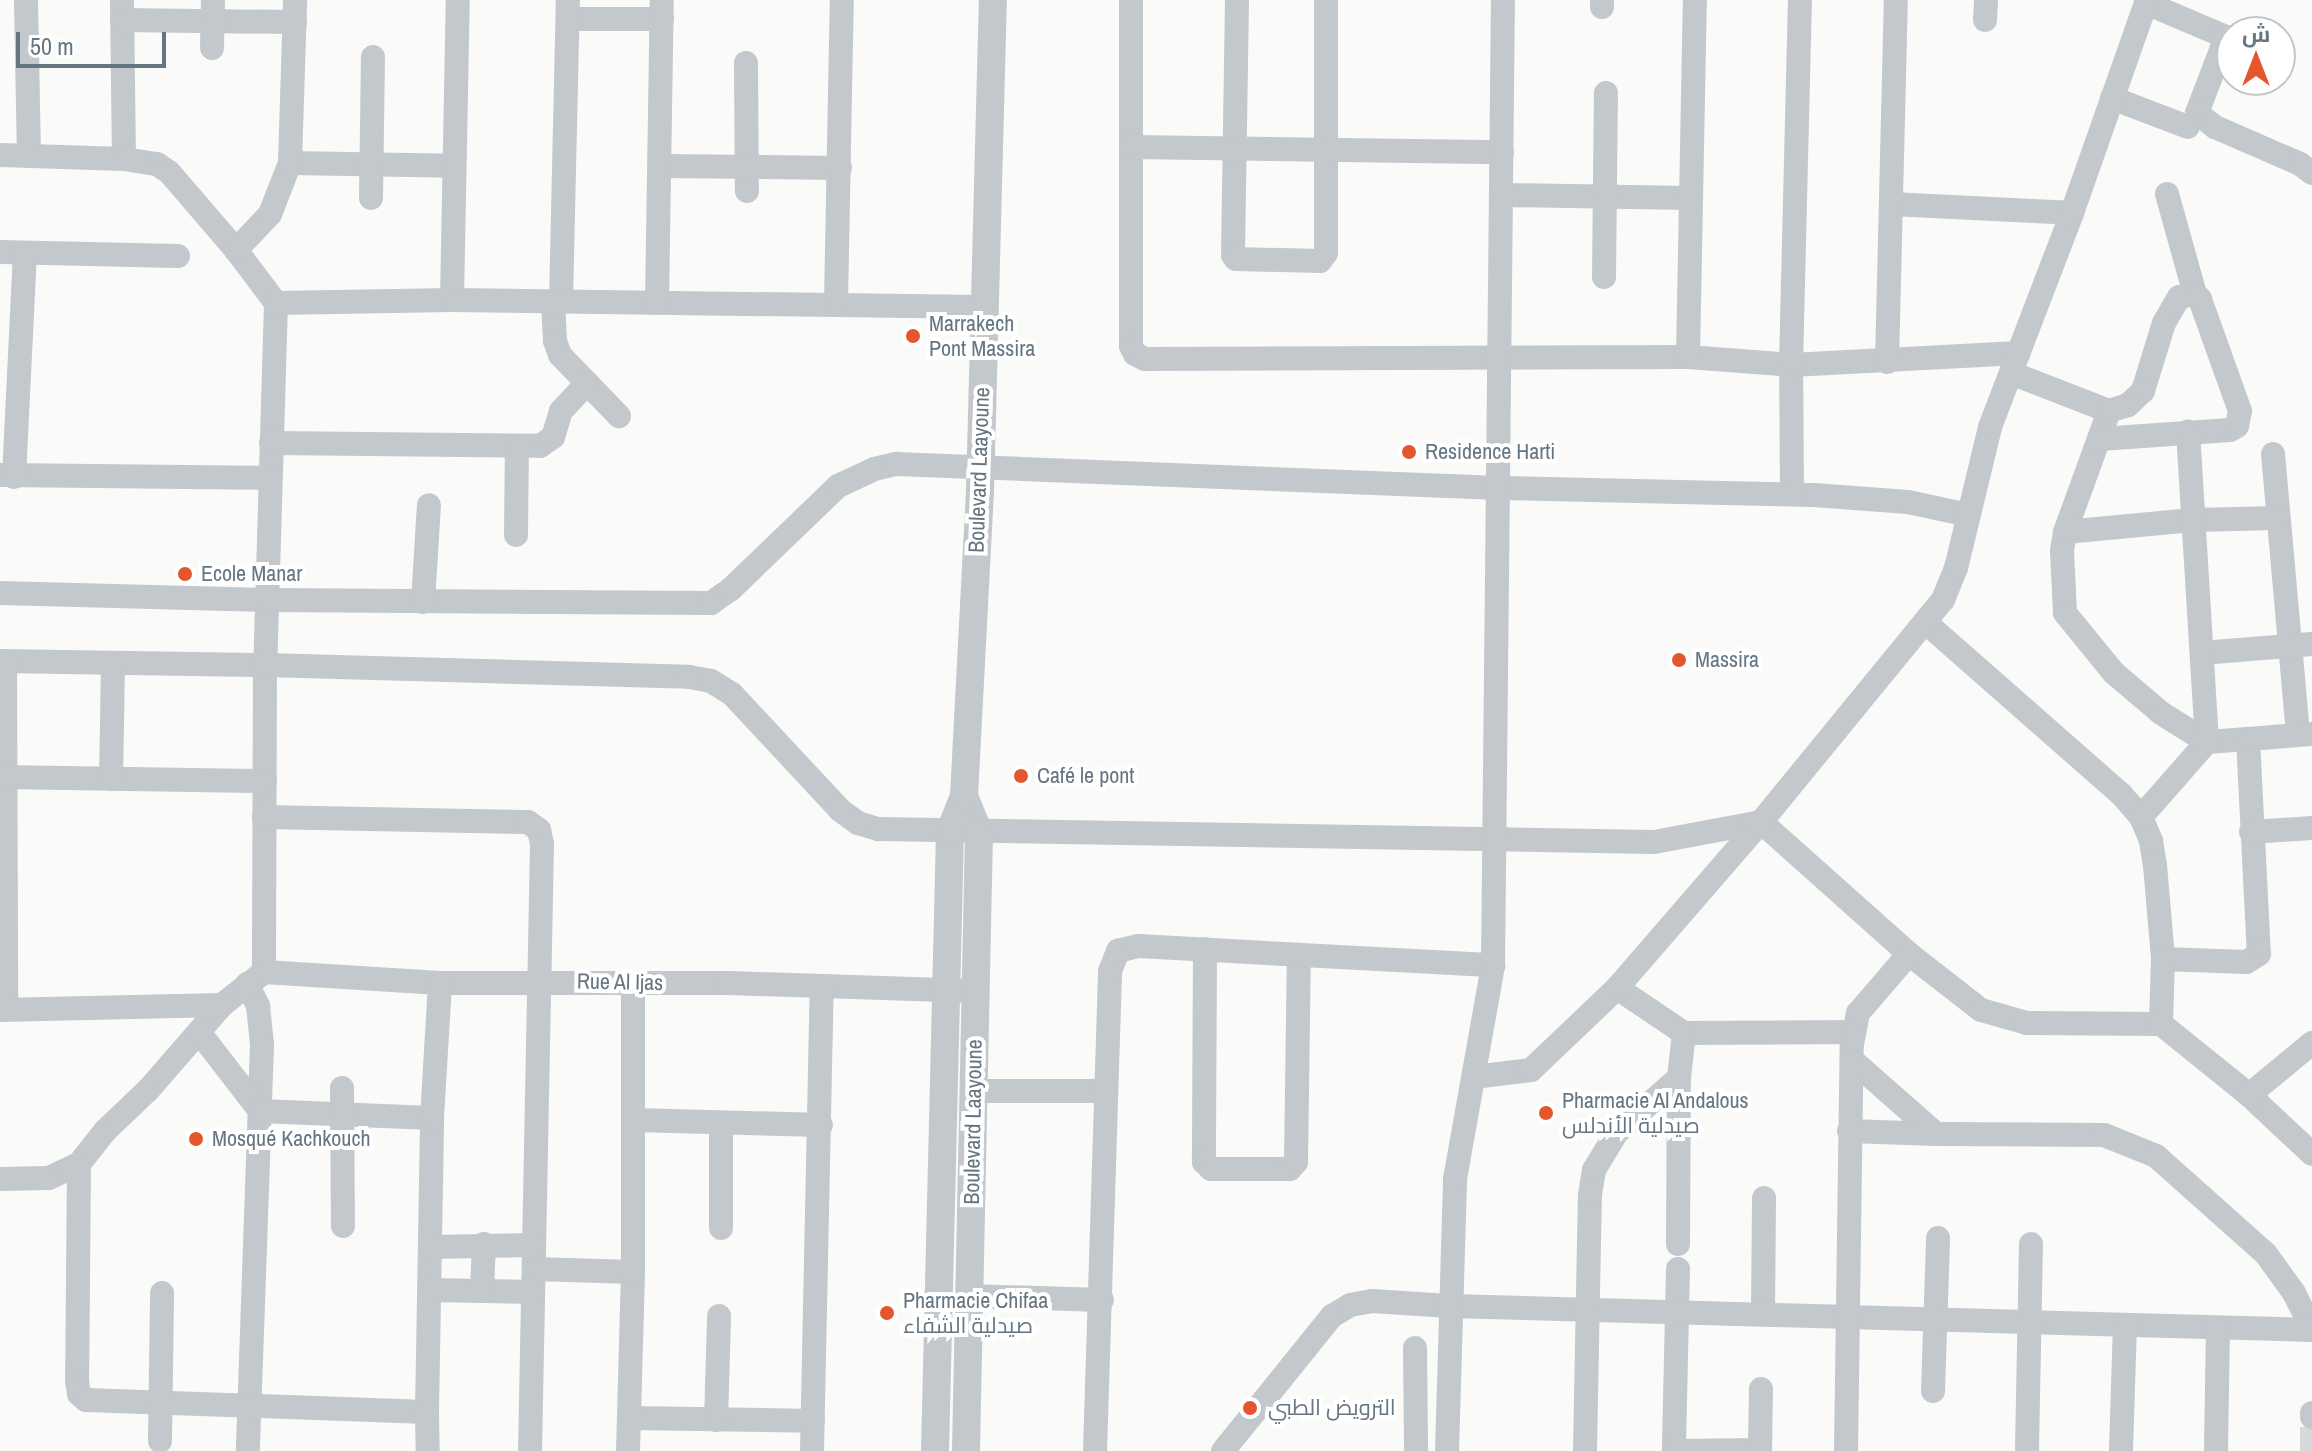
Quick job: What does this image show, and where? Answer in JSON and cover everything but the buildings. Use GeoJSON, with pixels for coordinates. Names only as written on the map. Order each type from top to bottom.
{"type":"FeatureCollection","features":[{"type":"Feature","properties":{"kind":"street"},"geometry":{"type":"LineString","coordinates":[[26,0],[29,156]]}},
{"type":"Feature","properties":{"kind":"street"},"geometry":{"type":"LineString","coordinates":[[452,300],[458,0]]}},
{"type":"Feature","properties":{"kind":"street"},"geometry":{"type":"LineString","coordinates":[[836,303],[842,0]]}},
{"type":"Feature","properties":{"kind":"street","name":"Boulevard Laayoune"},"geometry":{"type":"LineString","coordinates":[[935,1451],[950,831],[964,796],[981,465],[993,0]]}},
{"type":"Feature","properties":{"kind":"street"},"geometry":{"type":"LineString","coordinates":[[1131,0],[1131,346],[1135,354],[1145,359],[1688,357],[1791,365],[2015,363],[2109,411],[2128,405],[2143,391],[2164,323],[2179,297],[2195,294]]}},
{"type":"Feature","properties":{"kind":"street"},"geometry":{"type":"LineString","coordinates":[[1237,0],[1233,255],[1236,259],[1320,261],[1326,253],[1326,0]]}},
{"type":"Feature","properties":{"kind":"street"},"geometry":{"type":"LineString","coordinates":[[1447,1451],[1455,1179],[1493,965],[1497,840],[1503,0]]}},
{"type":"Feature","properties":{"kind":"street"},"geometry":{"type":"LineString","coordinates":[[1688,357],[1695,0]]}},
{"type":"Feature","properties":{"kind":"street"},"geometry":{"type":"LineString","coordinates":[[1792,494],[1791,365],[1800,0]]}},
{"type":"Feature","properties":{"kind":"street"},"geometry":{"type":"LineString","coordinates":[[1887,362],[1896,0]]}},
{"type":"Feature","properties":{"kind":"street"},"geometry":{"type":"LineString","coordinates":[[1474,1077],[1531,1070],[1617,988],[1761,822],[1925,622],[1949,588],[1990,427],[2072,213],[2146,2],[2226,37],[2197,113],[2215,127],[2300,164],[2312,173]]}},
{"type":"Feature","properties":{"kind":"street"},"geometry":{"type":"LineString","coordinates":[[619,416],[557,348],[568,9],[662,9],[657,303]]}},
{"type":"Feature","properties":{"kind":"street"},"geometry":{"type":"LineString","coordinates":[[124,159],[122,10],[295,11],[290,163],[270,214],[236,250]]}},
{"type":"Feature","properties":{"kind":"street"},"geometry":{"type":"LineString","coordinates":[[212,48],[213,11]]}},
{"type":"Feature","properties":{"kind":"street"},"geometry":{"type":"LineString","coordinates":[[371,198],[373,57]]}},
{"type":"Feature","properties":{"kind":"street"},"geometry":{"type":"LineString","coordinates":[[746,63],[747,191]]}},
{"type":"Feature","properties":{"kind":"street"},"geometry":{"type":"LineString","coordinates":[[1604,277],[1606,93]]}},
{"type":"Feature","properties":{"kind":"street"},"geometry":{"type":"LineString","coordinates":[[2112,98],[2188,127]]}},
{"type":"Feature","properties":{"kind":"street"},"geometry":{"type":"LineString","coordinates":[[1131,147],[1502,152]]}},
{"type":"Feature","properties":{"kind":"street"},"geometry":{"type":"LineString","coordinates":[[0,155],[124,159],[157,164],[169,172],[236,250],[276,303],[265,665],[264,817],[256,978],[260,1111],[248,1451]]}},
{"type":"Feature","properties":{"kind":"street"},"geometry":{"type":"LineString","coordinates":[[290,163],[454,166]]}},
{"type":"Feature","properties":{"kind":"street"},"geometry":{"type":"LineString","coordinates":[[660,166],[840,168]]}},
{"type":"Feature","properties":{"kind":"street"},"geometry":{"type":"LineString","coordinates":[[2100,439],[2230,430],[2240,421],[2240,411],[2200,299],[2195,294],[2167,194]]}},
{"type":"Feature","properties":{"kind":"street"},"geometry":{"type":"LineString","coordinates":[[1502,195],[1690,198]]}},
{"type":"Feature","properties":{"kind":"street"},"geometry":{"type":"LineString","coordinates":[[1891,204],[2072,213]]}},
{"type":"Feature","properties":{"kind":"street"},"geometry":{"type":"LineString","coordinates":[[0,252],[178,256]]}},
{"type":"Feature","properties":{"kind":"street"},"geometry":{"type":"LineString","coordinates":[[25,254],[7,476],[270,478]]}},
{"type":"Feature","properties":{"kind":"street"},"geometry":{"type":"LineString","coordinates":[[276,303],[452,300],[983,307]]}},
{"type":"Feature","properties":{"kind":"street"},"geometry":{"type":"LineString","coordinates":[[271,443],[517,446],[547,443],[553,437],[561,411],[587,383]]}},
{"type":"Feature","properties":{"kind":"street"},"geometry":{"type":"LineString","coordinates":[[2109,411],[2065,532],[2062,551],[2065,613],[2129,688],[2207,742],[2305,735],[2302,645],[2277,518],[2273,454]]}},
{"type":"Feature","properties":{"kind":"street"},"geometry":{"type":"LineString","coordinates":[[2141,817],[2207,742],[2188,432]]}},
{"type":"Feature","properties":{"kind":"street"},"geometry":{"type":"LineString","coordinates":[[516,535],[517,446]]}},
{"type":"Feature","properties":{"kind":"street"},"geometry":{"type":"LineString","coordinates":[[0,593],[268,600],[711,603],[731,589],[838,486],[874,469],[896,464],[1500,488],[1792,494],[1908,502],[1969,515]]}},
{"type":"Feature","properties":{"kind":"street"},"geometry":{"type":"LineString","coordinates":[[423,602],[429,505]]}},
{"type":"Feature","properties":{"kind":"street"},"geometry":{"type":"LineString","coordinates":[[2065,532],[2192,520],[2277,518]]}},
{"type":"Feature","properties":{"kind":"street"},"geometry":{"type":"LineString","coordinates":[[1925,622],[2121,794],[2141,817],[2151,841],[2155,865],[2163,959],[2161,1024]]}},
{"type":"Feature","properties":{"kind":"street"},"geometry":{"type":"LineString","coordinates":[[2202,653],[2302,645]]}},
{"type":"Feature","properties":{"kind":"street"},"geometry":{"type":"LineString","coordinates":[[222,1005],[3,1010],[3,661],[265,665],[673,677],[711,681],[732,694],[840,810],[858,823],[878,829],[1654,842],[1761,822]]}},
{"type":"Feature","properties":{"kind":"street"},"geometry":{"type":"LineString","coordinates":[[111,779],[113,663]]}},
{"type":"Feature","properties":{"kind":"street"},"geometry":{"type":"LineString","coordinates":[[2163,959],[2246,962],[2259,954],[2248,739]]}},
{"type":"Feature","properties":{"kind":"street"},"geometry":{"type":"LineString","coordinates":[[2,777],[265,781]]}},
{"type":"Feature","properties":{"kind":"street","name":"Boulevard Laayoune"},"geometry":{"type":"LineString","coordinates":[[964,796],[979,833],[966,1451]]}},
{"type":"Feature","properties":{"kind":"street"},"geometry":{"type":"LineString","coordinates":[[264,817],[528,822],[539,830],[542,844],[530,1451]]}},
{"type":"Feature","properties":{"kind":"street"},"geometry":{"type":"LineString","coordinates":[[1761,822],[1963,999],[2000,1018],[2027,1023],[2161,1024],[2249,1095],[2311,1152]]}},
{"type":"Feature","properties":{"kind":"street"},"geometry":{"type":"LineString","coordinates":[[2251,832],[2312,828]]}},
{"type":"Feature","properties":{"kind":"street"},"geometry":{"type":"LineString","coordinates":[[1095,1451],[1110,971],[1118,951],[1138,946],[1493,965]]}},
{"type":"Feature","properties":{"kind":"street"},"geometry":{"type":"LineString","coordinates":[[1205,949],[1204,1162],[1211,1169],[1290,1169],[1296,1162],[1299,955]]}},
{"type":"Feature","properties":{"kind":"street"},"geometry":{"type":"LineString","coordinates":[[1846,1451],[1849,1131],[1854,1032],[1858,1013],[1869,996],[1909,954]]}},
{"type":"Feature","properties":{"kind":"street"},"geometry":{"type":"LineString","coordinates":[[0,1179],[49,1178],[79,1164],[105,1131],[148,1090],[222,1005],[256,978]]}},
{"type":"Feature","properties":{"kind":"street","name":"Rue Al Ijas"},"geometry":{"type":"LineString","coordinates":[[256,978],[440,983],[633,982],[976,991]]}},
{"type":"Feature","properties":{"kind":"street"},"geometry":{"type":"LineString","coordinates":[[628,1451],[633,1272],[633,982]]}},
{"type":"Feature","properties":{"kind":"street"},"geometry":{"type":"LineString","coordinates":[[428,1451],[432,1118],[440,983]]}},
{"type":"Feature","properties":{"kind":"street"},"geometry":{"type":"LineString","coordinates":[[812,1451],[822,986]]}},
{"type":"Feature","properties":{"kind":"street"},"geometry":{"type":"LineString","coordinates":[[1617,988],[1684,1033],[1854,1032]]}},
{"type":"Feature","properties":{"kind":"street"},"geometry":{"type":"LineString","coordinates":[[199,1032],[260,1111],[432,1118]]}},
{"type":"Feature","properties":{"kind":"street"},"geometry":{"type":"LineString","coordinates":[[1678,1244],[1679,1078],[1684,1033]]}},
{"type":"Feature","properties":{"kind":"street"},"geometry":{"type":"LineString","coordinates":[[2249,1095],[2312,1043]]}},
{"type":"Feature","properties":{"kind":"street"},"geometry":{"type":"LineString","coordinates":[[1852,1060],[1936,1134]]}},
{"type":"Feature","properties":{"kind":"street"},"geometry":{"type":"LineString","coordinates":[[1585,1451],[1590,1195],[1594,1170],[1617,1132],[1679,1078]]}},
{"type":"Feature","properties":{"kind":"street"},"geometry":{"type":"LineString","coordinates":[[342,1088],[345,1116],[343,1226]]}},
{"type":"Feature","properties":{"kind":"street"},"geometry":{"type":"LineString","coordinates":[[973,1091],[1106,1091]]}},
{"type":"Feature","properties":{"kind":"street"},"geometry":{"type":"LineString","coordinates":[[633,1120],[821,1125]]}},
{"type":"Feature","properties":{"kind":"street"},"geometry":{"type":"LineString","coordinates":[[721,1123],[721,1228]]}},
{"type":"Feature","properties":{"kind":"street"},"geometry":{"type":"LineString","coordinates":[[1223,1451],[1332,1316],[1350,1305],[1372,1301],[1450,1306],[1847,1314],[2312,1329],[2294,1293],[2266,1254],[2177,1173],[2156,1156],[2131,1143],[2104,1135],[1849,1131]]}},
{"type":"Feature","properties":{"kind":"street"},"geometry":{"type":"LineString","coordinates":[[79,1164],[79,1394],[86,1400],[101,1403],[427,1412]]}},
{"type":"Feature","properties":{"kind":"street"},"geometry":{"type":"LineString","coordinates":[[1763,1314],[1764,1198]]}},
{"type":"Feature","properties":{"kind":"street"},"geometry":{"type":"LineString","coordinates":[[1933,1391],[1933,1317],[1938,1238]]}},
{"type":"Feature","properties":{"kind":"street"},"geometry":{"type":"LineString","coordinates":[[482,1291],[484,1244]]}},
{"type":"Feature","properties":{"kind":"street"},"geometry":{"type":"LineString","coordinates":[[431,1247],[484,1244],[534,1268],[633,1272]]}},
{"type":"Feature","properties":{"kind":"street"},"geometry":{"type":"LineString","coordinates":[[2027,1451],[2031,1244]]}},
{"type":"Feature","properties":{"kind":"street"},"geometry":{"type":"LineString","coordinates":[[429,1290],[482,1291],[534,1268]]}},
{"type":"Feature","properties":{"kind":"street"},"geometry":{"type":"LineString","coordinates":[[1678,1269],[1674,1451],[1760,1451],[1761,1389]]}},
{"type":"Feature","properties":{"kind":"street"},"geometry":{"type":"LineString","coordinates":[[160,1441],[162,1293]]}},
{"type":"Feature","properties":{"kind":"street"},"geometry":{"type":"LineString","coordinates":[[970,1296],[1102,1300]]}},
{"type":"Feature","properties":{"kind":"street"},"geometry":{"type":"LineString","coordinates":[[716,1420],[719,1316]]}},
{"type":"Feature","properties":{"kind":"street"},"geometry":{"type":"LineString","coordinates":[[2121,1451],[2125,1325]]}},
{"type":"Feature","properties":{"kind":"street"},"geometry":{"type":"LineString","coordinates":[[2216,1451],[2218,1328]]}},
{"type":"Feature","properties":{"kind":"street"},"geometry":{"type":"LineString","coordinates":[[1415,1348],[1416,1451]]}},
{"type":"Feature","properties":{"kind":"street"},"geometry":{"type":"LineString","coordinates":[[630,1418],[813,1421]]}},
{"type":"Feature","properties":{"kind":"tunnel"},"geometry":{"type":"LineString","coordinates":[[2312,1417],[2312,1451]]}},
{"type":"Feature","properties":{"kind":"place","name":"Marrakech Pont Massira"},"geometry":{"type":"Point","coordinates":[913,336]}},
{"type":"Feature","properties":{"kind":"place","name":"Residence Harti"},"geometry":{"type":"Point","coordinates":[1409,452]}},
{"type":"Feature","properties":{"kind":"place","name":"Ecole Manar"},"geometry":{"type":"Point","coordinates":[185,574]}},
{"type":"Feature","properties":{"kind":"place","name":"Massira"},"geometry":{"type":"Point","coordinates":[1679,660]}},
{"type":"Feature","properties":{"kind":"place","name":"Café le pont"},"geometry":{"type":"Point","coordinates":[1021,776]}},
{"type":"Feature","properties":{"kind":"place","name":"Pharmacie Al Andalous صيدلية الأندلس"},"geometry":{"type":"Point","coordinates":[1546,1113]}},
{"type":"Feature","properties":{"kind":"place","name":"Mosqué Kachkouch"},"geometry":{"type":"Point","coordinates":[196,1139]}},
{"type":"Feature","properties":{"kind":"place","name":"Pharmacie Chifaa صيدلية الشفاء"},"geometry":{"type":"Point","coordinates":[887,1313]}},
{"type":"Feature","properties":{"kind":"place","name":"الترويض الطبي"},"geometry":{"type":"Point","coordinates":[1250,1408]}}]}
